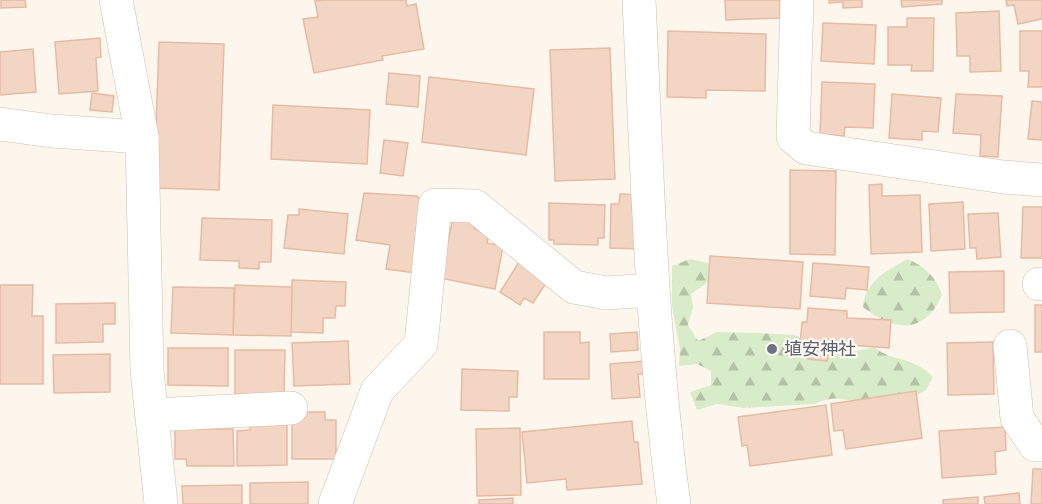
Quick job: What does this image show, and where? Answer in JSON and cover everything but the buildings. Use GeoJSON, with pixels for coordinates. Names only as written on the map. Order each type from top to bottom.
{"type":"FeatureCollection","features":[{"type":"Feature","properties":{"kind":"street"},"geometry":{"type":"LineString","coordinates":[[116,0],[142,137],[147,370],[161,504]]}},
{"type":"Feature","properties":{"kind":"street"},"geometry":{"type":"LineString","coordinates":[[639,0],[653,290],[662,409],[674,504]]}},
{"type":"Feature","properties":{"kind":"street"},"geometry":{"type":"LineString","coordinates":[[797,0],[793,138],[806,148],[1003,177],[1042,180]]}},
{"type":"Feature","properties":{"kind":"street"},"geometry":{"type":"LineString","coordinates":[[0,124],[52,131],[142,137]]}},
{"type":"Feature","properties":{"kind":"street"},"geometry":{"type":"LineString","coordinates":[[335,504],[377,391],[421,344],[435,205],[475,206],[574,287],[606,293],[653,290]]}},
{"type":"Feature","properties":{"kind":"street"},"geometry":{"type":"LineString","coordinates":[[1010,346],[1017,418],[1035,445],[1042,445]]}},
{"type":"Feature","properties":{"kind":"street"},"geometry":{"type":"LineString","coordinates":[[153,415],[291,408]]}},
{"type":"Feature","properties":{"kind":"green space"},"geometry":{"type":"Polygon","coordinates":[[[690,259],[712,264],[720,274],[691,294],[693,307],[688,325],[698,341],[717,332],[759,333],[795,335],[803,341],[848,353],[874,347],[888,355],[918,365],[933,377],[926,390],[915,396],[895,394],[870,403],[837,398],[815,404],[743,408],[717,404],[697,410],[690,392],[711,385],[711,371],[697,364],[679,366],[680,349],[672,306],[672,266],[690,259]]]}},
{"type":"Feature","properties":{"kind":"green space"},"geometry":{"type":"Polygon","coordinates":[[[907,259],[929,273],[937,283],[942,295],[926,318],[917,323],[896,325],[863,307],[868,290],[878,278],[907,259]]]}},
{"type":"Feature","properties":{"kind":"place","name":"埴安神社"},"geometry":{"type":"Point","coordinates":[772,349]}}]}
